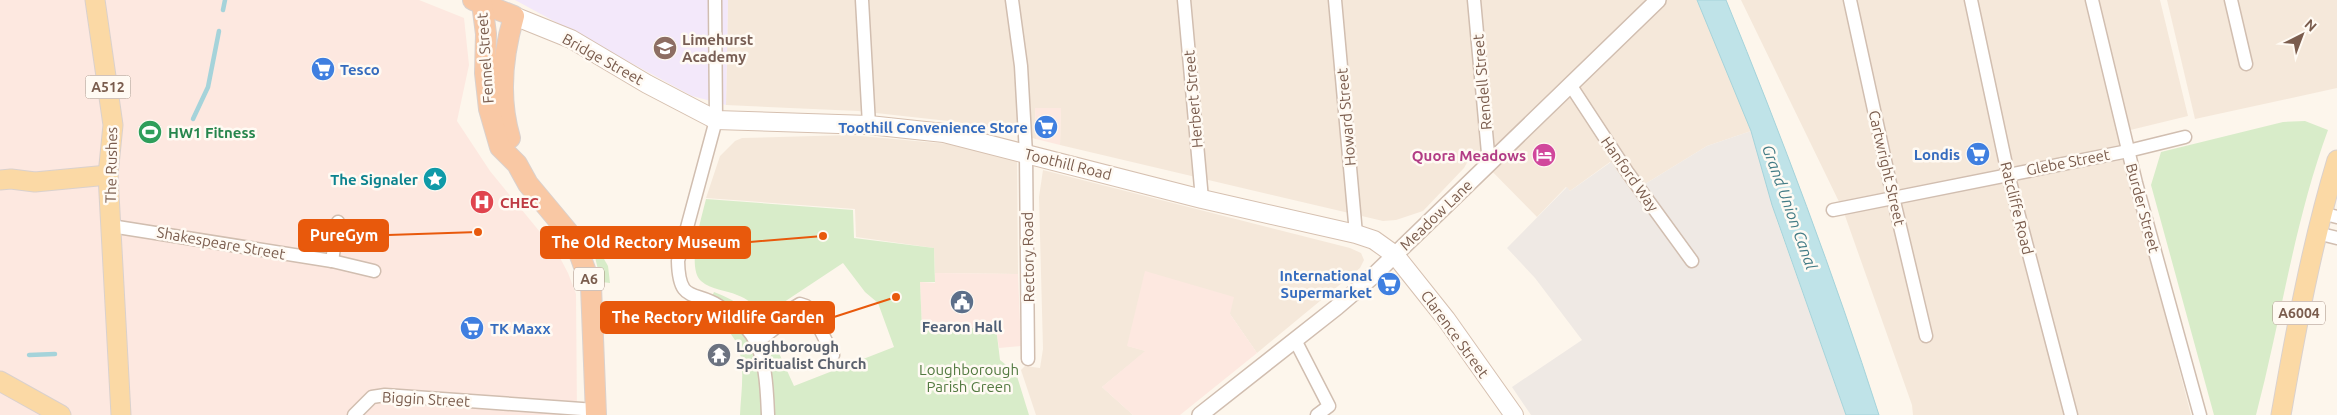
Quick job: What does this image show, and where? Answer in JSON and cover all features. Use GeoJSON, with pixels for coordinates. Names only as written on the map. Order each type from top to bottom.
{"type":"FeatureCollection","features":[{"type":"Feature","properties":{"kind":"highway","name":"Bridge Street"},"geometry":{"type":"LineString","coordinates":[[478,2],[514,16]]}},
{"type":"Feature","properties":{"kind":"highway","name":"Fennel Street"},"geometry":{"type":"LineString","coordinates":[[478,2],[486,34],[486,74],[489,109],[500,147],[517,164]]}},
{"type":"Feature","properties":{"kind":"highway","name":"Fennel Street"},"geometry":{"type":"LineString","coordinates":[[514,16],[507,40],[502,80],[504,108],[517,164],[528,184],[568,232],[586,270],[591,286],[596,413]]}},
{"type":"Feature","properties":{"kind":"main road","name":"The Rushes"},"geometry":{"type":"LineString","coordinates":[[95,0],[113,125],[108,175],[118,331],[121,415]]}},
{"type":"Feature","properties":{"kind":"main road","name":"Bridge Street"},"geometry":{"type":"LineString","coordinates":[[514,16],[571,39],[647,84],[723,121]]}},
{"type":"Feature","properties":{"kind":"main road","name":"Toothill Road"},"geometry":{"type":"LineString","coordinates":[[723,121],[869,125],[944,133],[1202,199],[1356,234],[1374,240],[1395,255]]}},
{"type":"Feature","properties":{"kind":"main road","name":"A6004"},"geometry":{"type":"LineString","coordinates":[[2281,415],[2301,302],[2317,233],[2329,215],[2337,160]]}},
{"type":"Feature","properties":{"kind":"main road"},"geometry":{"type":"LineString","coordinates":[[0,180],[11,179],[35,182],[108,175]]}},
{"type":"Feature","properties":{"kind":"main road","name":"Clarence Street"},"geometry":{"type":"LineString","coordinates":[[1395,255],[1446,318],[1514,415]]}},
{"type":"Feature","properties":{"kind":"main road"},"geometry":{"type":"LineString","coordinates":[[0,381],[61,415]]}},
{"type":"Feature","properties":{"kind":"street"},"geometry":{"type":"LineString","coordinates":[[715,0],[723,121],[678,261],[678,277],[687,293],[718,306],[743,325],[756,342],[761,361],[768,415]]}},
{"type":"Feature","properties":{"kind":"street"},"geometry":{"type":"LineString","coordinates":[[862,0],[869,125]]}},
{"type":"Feature","properties":{"kind":"street","name":"Rectory Road"},"geometry":{"type":"LineString","coordinates":[[1012,0],[1021,66],[1026,154],[1028,359]]}},
{"type":"Feature","properties":{"kind":"street","name":"Herbert Street"},"geometry":{"type":"LineString","coordinates":[[1184,0],[1202,199]]}},
{"type":"Feature","properties":{"kind":"street","name":"Howard Street"},"geometry":{"type":"LineString","coordinates":[[1335,0],[1356,234]]}},
{"type":"Feature","properties":{"kind":"street","name":"Rendell Street"},"geometry":{"type":"LineString","coordinates":[[1474,0],[1489,164]]}},
{"type":"Feature","properties":{"kind":"street","name":"Meadow Lane"},"geometry":{"type":"LineString","coordinates":[[1200,415],[1337,307],[1395,255],[1658,0]]}},
{"type":"Feature","properties":{"kind":"street","name":"Cartwright Street"},"geometry":{"type":"LineString","coordinates":[[1850,0],[1893,198],[1926,336]]}},
{"type":"Feature","properties":{"kind":"street","name":"Ratcliffe Road"},"geometry":{"type":"LineString","coordinates":[[1971,0],[2008,174],[2071,415]]}},
{"type":"Feature","properties":{"kind":"street","name":"Burder Street"},"geometry":{"type":"LineString","coordinates":[[2092,0],[2128,151],[2200,415]]}},
{"type":"Feature","properties":{"kind":"street"},"geometry":{"type":"LineString","coordinates":[[2231,0],[2246,64]]}},
{"type":"Feature","properties":{"kind":"street","name":"Hanford Way"},"geometry":{"type":"LineString","coordinates":[[1571,86],[1628,173],[1692,261]]}},
{"type":"Feature","properties":{"kind":"street","name":"Glebe Street"},"geometry":{"type":"LineString","coordinates":[[1833,210],[2128,151],[2185,137]]}},
{"type":"Feature","properties":{"kind":"street"},"geometry":{"type":"LineString","coordinates":[[332,261],[338,222]]}},
{"type":"Feature","properties":{"kind":"street","name":"Shakespeare Street"},"geometry":{"type":"LineString","coordinates":[[110,226],[332,261],[374,271]]}},
{"type":"Feature","properties":{"kind":"street"},"geometry":{"type":"LineString","coordinates":[[2317,233],[2337,238]]}},
{"type":"Feature","properties":{"kind":"street"},"geometry":{"type":"LineString","coordinates":[[756,342],[776,328],[787,312],[800,304],[806,306],[810,311],[834,355]]}},
{"type":"Feature","properties":{"kind":"street"},"geometry":{"type":"LineString","coordinates":[[1295,340],[1329,406],[1317,415]]}},
{"type":"Feature","properties":{"kind":"street","name":"Biggin Street"},"geometry":{"type":"LineString","coordinates":[[354,415],[372,397],[385,395],[596,413]]}},
{"type":"Feature","properties":{"kind":"shaded area"},"geometry":{"type":"Polygon","coordinates":[[[0,0],[419,0],[464,18],[469,65],[457,121],[490,171],[558,254],[568,273],[576,294],[577,415],[0,415],[0,0]]]}},
{"type":"Feature","properties":{"kind":"shaded area","name":"Limehurst Academy"},"geometry":{"type":"Polygon","coordinates":[[[515,0],[728,0],[726,105],[692,96],[515,0]]]}},
{"type":"Feature","properties":{"kind":"shaded area"},"geometry":{"type":"Polygon","coordinates":[[[728,0],[1714,0],[1751,131],[1707,146],[1632,192],[1610,162],[1570,191],[1566,187],[1537,217],[1473,152],[1464,168],[1423,211],[1396,220],[1383,221],[1060,145],[1061,108],[1035,108],[1036,139],[1004,130],[957,122],[858,111],[726,105],[728,0]]]}},
{"type":"Feature","properties":{"kind":"shaded area"},"geometry":{"type":"Polygon","coordinates":[[[1741,0],[2160,0],[2188,116],[2118,133],[2191,415],[1913,415],[1912,405],[1843,210],[1741,0]]]}},
{"type":"Feature","properties":{"kind":"shaded area"},"geometry":{"type":"Polygon","coordinates":[[[2167,0],[2337,0],[2337,88],[2195,119],[2167,0]]]}},
{"type":"Feature","properties":{"kind":"shaded area"},"geometry":{"type":"Polygon","coordinates":[[[1035,108],[1061,108],[1060,145],[1036,139],[1035,108]]]}},
{"type":"Feature","properties":{"kind":"shaded area"},"geometry":{"type":"Polygon","coordinates":[[[1751,131],[1777,221],[1846,415],[1531,415],[1512,387],[1582,340],[1535,278],[1507,248],[1567,187],[1570,191],[1611,162],[1632,192],[1707,146],[1751,131]]]}},
{"type":"Feature","properties":{"kind":"shaded area"},"geometry":{"type":"Polygon","coordinates":[[[850,135],[960,145],[1017,160],[1018,274],[935,273],[934,248],[856,237],[855,209],[706,198],[720,156],[735,141],[742,138],[850,135]]]}},
{"type":"Feature","properties":{"kind":"shaded area"},"geometry":{"type":"Polygon","coordinates":[[[1043,170],[1350,248],[1361,253],[1364,260],[1360,268],[1257,353],[1230,314],[1128,346],[1146,351],[1102,387],[1133,415],[1036,415],[1021,370],[1025,366],[1040,368],[1043,349],[1039,197],[1043,170]]]}},
{"type":"Feature","properties":{"kind":"shaded area"},"geometry":{"type":"Polygon","coordinates":[[[1145,271],[1234,297],[1230,314],[1257,353],[1180,415],[1133,415],[1102,387],[1145,351],[1127,346],[1145,271]]]}},
{"type":"Feature","properties":{"kind":"shaded area"},"geometry":{"type":"Polygon","coordinates":[[[935,273],[1018,274],[1021,346],[999,348],[996,327],[922,330],[920,282],[935,283],[935,273]]]}},
{"type":"Feature","properties":{"kind":"green space"},"geometry":{"type":"Polygon","coordinates":[[[2305,121],[2328,130],[2306,200],[2256,415],[2214,415],[2151,185],[2161,152],[2283,122],[2305,121]]]}},
{"type":"Feature","properties":{"kind":"green space","name":"Loughborough Parish Green"},"geometry":{"type":"Polygon","coordinates":[[[706,199],[853,210],[854,238],[934,248],[935,282],[920,282],[922,330],[996,327],[1000,360],[1016,373],[1029,415],[740,415],[742,370],[738,348],[734,338],[727,330],[704,315],[714,292],[731,299],[756,318],[773,342],[794,386],[894,347],[878,303],[865,292],[843,263],[766,314],[741,297],[709,286],[701,281],[695,265],[695,254],[706,199]]]}},
{"type":"Feature","properties":{"kind":"green space"},"geometry":{"type":"Polygon","coordinates":[[[600,252],[608,266],[610,283],[601,282],[595,257],[600,252]]]}},
{"type":"Feature","properties":{"kind":"water","name":"Grand Union Canal"},"geometry":{"type":"Polygon","coordinates":[[[1697,0],[1726,0],[1807,206],[1879,415],[1846,415],[1772,205],[1751,131],[1697,0]]]}},
{"type":"Feature","properties":{"kind":"waterway"},"geometry":{"type":"LineString","coordinates":[[223,10],[225,0]]}},
{"type":"Feature","properties":{"kind":"waterway"},"geometry":{"type":"LineString","coordinates":[[193,119],[208,87],[219,31]]}},
{"type":"Feature","properties":{"kind":"waterway"},"geometry":{"type":"LineString","coordinates":[[29,355],[55,354]]}},
{"type":"Feature","properties":{"kind":"place","name":"Limehurst Academy"},"geometry":{"type":"Point","coordinates":[665,48]}},
{"type":"Feature","properties":{"kind":"place","name":"Tesco"},"geometry":{"type":"Point","coordinates":[323,69]}},
{"type":"Feature","properties":{"kind":"place","name":"Toothill Convenience Store"},"geometry":{"type":"Point","coordinates":[1046,127]}},
{"type":"Feature","properties":{"kind":"place","name":"HW1 Fitness"},"geometry":{"type":"Point","coordinates":[150,132]}},
{"type":"Feature","properties":{"kind":"place","name":"Londis"},"geometry":{"type":"Point","coordinates":[1978,154]}},
{"type":"Feature","properties":{"kind":"place","name":"Quora Meadows"},"geometry":{"type":"Point","coordinates":[1544,155]}},
{"type":"Feature","properties":{"kind":"place","name":"The Signaler"},"geometry":{"type":"Point","coordinates":[435,179]}},
{"type":"Feature","properties":{"kind":"place","name":"CHEC"},"geometry":{"type":"Point","coordinates":[482,202]}},
{"type":"Feature","properties":{"kind":"place","name":"PureGym"},"geometry":{"type":"Point","coordinates":[478,232]}},
{"type":"Feature","properties":{"kind":"place","name":"The Old Rectory Museum"},"geometry":{"type":"Point","coordinates":[823,236]}},
{"type":"Feature","properties":{"kind":"place","name":"International Supermarket"},"geometry":{"type":"Point","coordinates":[1389,284]}},
{"type":"Feature","properties":{"kind":"place","name":"The Rectory Wildlife Garden"},"geometry":{"type":"Point","coordinates":[896,297]}},
{"type":"Feature","properties":{"kind":"place","name":"Fearon Hall"},"geometry":{"type":"Point","coordinates":[962,302]}},
{"type":"Feature","properties":{"kind":"place","name":"TK Maxx"},"geometry":{"type":"Point","coordinates":[472,328]}},
{"type":"Feature","properties":{"kind":"place","name":"Loughborough Spiritualist Church"},"geometry":{"type":"Point","coordinates":[719,355]}}]}
